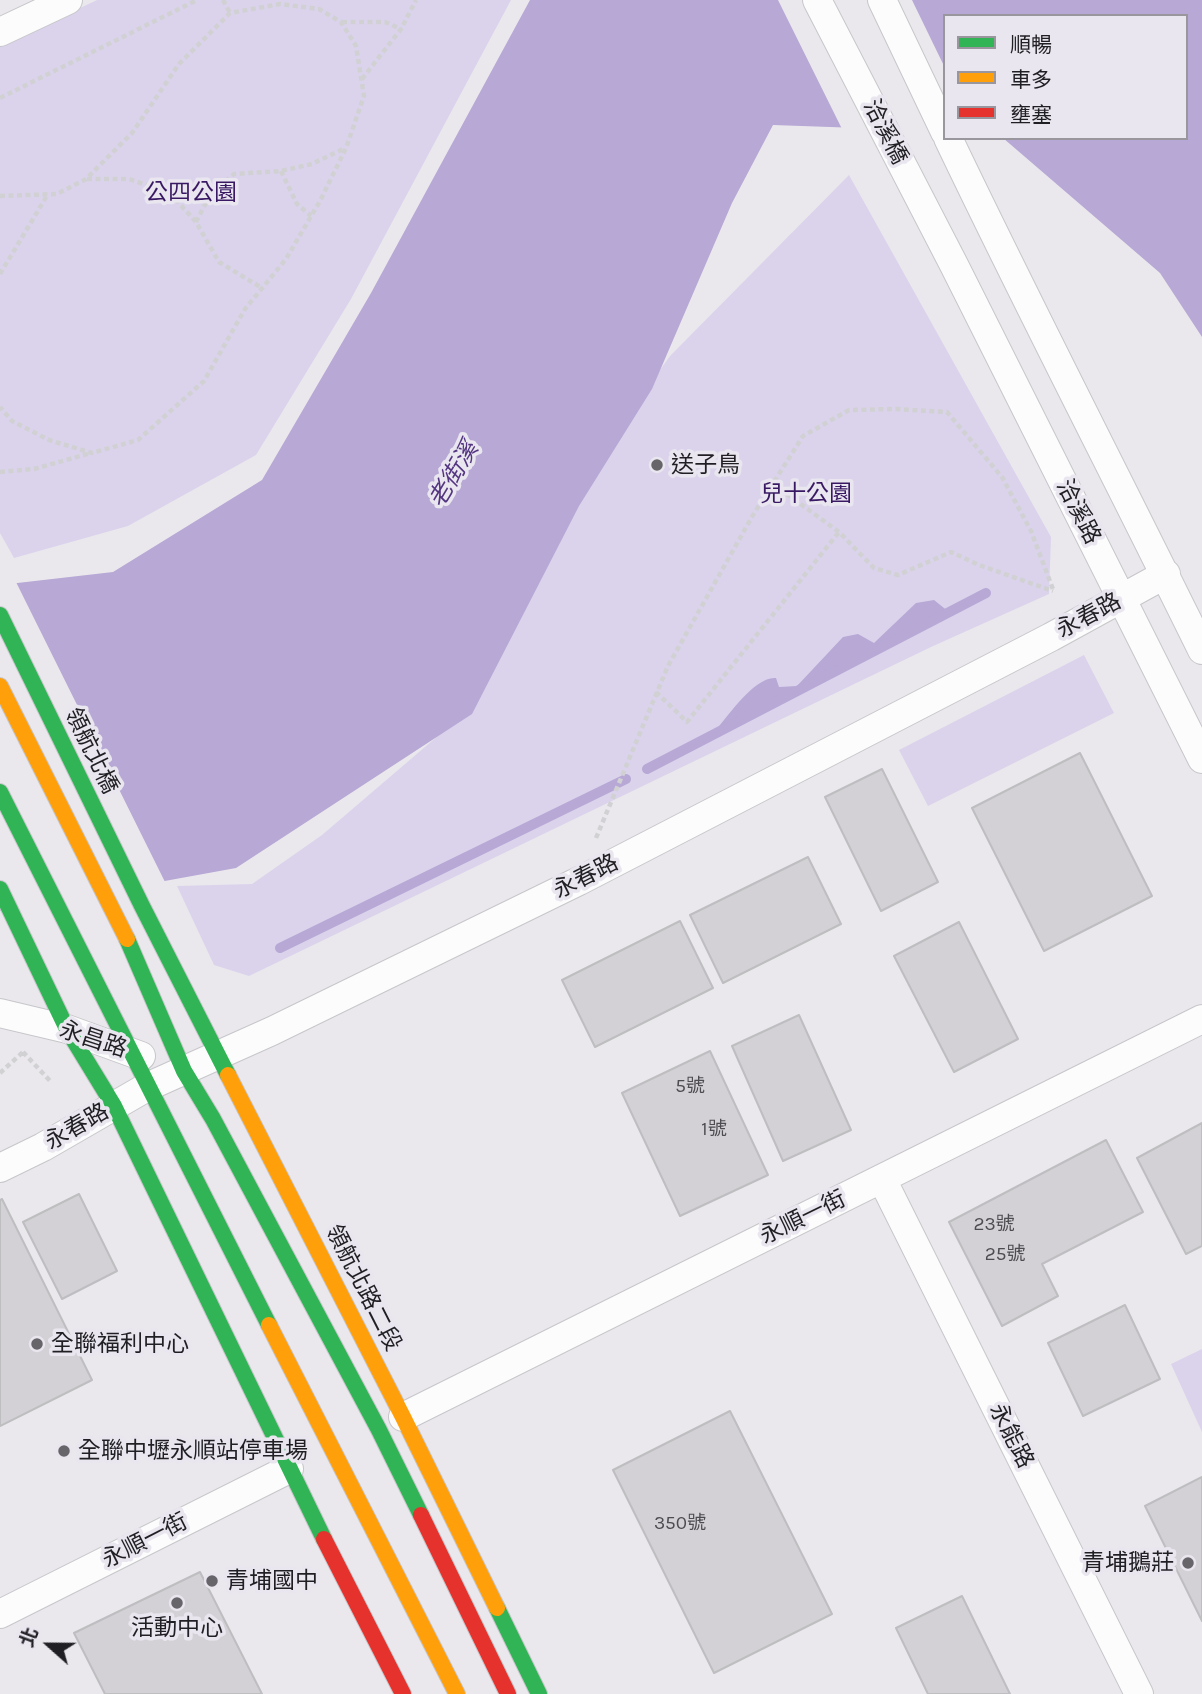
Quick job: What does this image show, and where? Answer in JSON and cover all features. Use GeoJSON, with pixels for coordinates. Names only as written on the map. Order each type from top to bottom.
{"type":"FeatureCollection","features":[{"type":"Feature","properties":{"kind":"main road","name":"領航北橋"},"geometry":{"type":"LineString","coordinates":[[0,615],[142,906]]}},
{"type":"Feature","properties":{"kind":"main road"},"geometry":{"type":"LineString","coordinates":[[0,686],[116,913],[184,1071],[213,1119],[379,1430],[508,1694]]}},
{"type":"Feature","properties":{"kind":"main road"},"geometry":{"type":"LineString","coordinates":[[0,792],[133,1053],[147,1087],[457,1694]]}},
{"type":"Feature","properties":{"kind":"main road"},"geometry":{"type":"LineString","coordinates":[[0,888],[67,1030],[114,1106],[289,1469],[403,1694]]}},
{"type":"Feature","properties":{"kind":"main road","name":"領航北路二段"},"geometry":{"type":"LineString","coordinates":[[142,906],[403,1417],[539,1694]]}},
{"type":"Feature","properties":{"kind":"street"},"geometry":{"type":"LineString","coordinates":[[0,32],[68,0]]}},
{"type":"Feature","properties":{"kind":"street","name":"洽溪橋"},"geometry":{"type":"LineString","coordinates":[[817,0],[954,265]]}},
{"type":"Feature","properties":{"kind":"street"},"geometry":{"type":"LineString","coordinates":[[882,0],[943,128]]}},
{"type":"Feature","properties":{"kind":"street"},"geometry":{"type":"LineString","coordinates":[[949,140],[1008,265],[1167,574],[1202,650]]}},
{"type":"Feature","properties":{"kind":"street","name":"洽溪路"},"geometry":{"type":"LineString","coordinates":[[954,265],[1202,759]]}},
{"type":"Feature","properties":{"kind":"street","name":"永春路"},"geometry":{"type":"LineString","coordinates":[[0,1168],[43,1147],[147,1087],[272,1031],[579,881],[1167,574]]}},
{"type":"Feature","properties":{"kind":"street","name":"永昌路"},"geometry":{"type":"LineString","coordinates":[[0,1013],[67,1030],[184,1071]]}},
{"type":"Feature","properties":{"kind":"street","name":"永順一街"},"geometry":{"type":"LineString","coordinates":[[403,1417],[1202,1019]]}},
{"type":"Feature","properties":{"kind":"street","name":"永能路"},"geometry":{"type":"LineString","coordinates":[[882,1179],[1139,1694]]}},
{"type":"Feature","properties":{"kind":"street","name":"永順一街"},"geometry":{"type":"LineString","coordinates":[[0,1614],[289,1469]]}},
{"type":"Feature","properties":{"kind":"path"},"geometry":{"type":"LineString","coordinates":[[0,99],[197,0]]}},
{"type":"Feature","properties":{"kind":"path"},"geometry":{"type":"LineString","coordinates":[[223,0],[230,13]]}},
{"type":"Feature","properties":{"kind":"path"},"geometry":{"type":"LineString","coordinates":[[361,80],[401,29],[416,0]]}},
{"type":"Feature","properties":{"kind":"path"},"geometry":{"type":"LineString","coordinates":[[0,196],[57,194],[86,180],[132,132],[179,64],[230,13],[279,4],[319,9],[341,22],[356,46],[364,96],[346,148],[286,259],[245,309],[204,381],[138,440],[34,469],[0,472]]}},
{"type":"Feature","properties":{"kind":"path"},"geometry":{"type":"LineString","coordinates":[[341,22],[384,22],[401,29]]}},
{"type":"Feature","properties":{"kind":"path"},"geometry":{"type":"LineString","coordinates":[[196,222],[210,195],[234,174],[281,171],[312,164],[346,148]]}},
{"type":"Feature","properties":{"kind":"path"},"geometry":{"type":"LineString","coordinates":[[281,171],[297,204],[311,216]]}},
{"type":"Feature","properties":{"kind":"path"},"geometry":{"type":"LineString","coordinates":[[86,180],[129,178],[170,192],[196,222],[219,262],[262,288]]}},
{"type":"Feature","properties":{"kind":"path"},"geometry":{"type":"LineString","coordinates":[[158,188],[210,195]]}},
{"type":"Feature","properties":{"kind":"path"},"geometry":{"type":"LineString","coordinates":[[0,274],[48,194]]}},
{"type":"Feature","properties":{"kind":"path"},"geometry":{"type":"LineString","coordinates":[[0,407],[12,421],[50,440],[92,453]]}},
{"type":"Feature","properties":{"kind":"path"},"geometry":{"type":"LineString","coordinates":[[579,881],[667,666],[773,484],[803,436],[849,410],[947,412],[1002,477],[1031,531],[1054,592],[951,552],[898,575],[874,568],[839,532],[773,484]]}},
{"type":"Feature","properties":{"kind":"path"},"geometry":{"type":"LineString","coordinates":[[656,692],[687,722],[839,532]]}},
{"type":"Feature","properties":{"kind":"path"},"geometry":{"type":"LineString","coordinates":[[22,1041],[23,1052],[52,1083]]}},
{"type":"Feature","properties":{"kind":"path"},"geometry":{"type":"LineString","coordinates":[[0,1073],[23,1052]]}},
{"type":"Feature","properties":{"kind":"green space","name":"公四公園"},"geometry":{"type":"Polygon","coordinates":[[[97,0],[511,0],[351,299],[256,455],[128,526],[14,558],[0,533],[0,46],[97,0]]]}},
{"type":"Feature","properties":{"kind":"green space","name":"兒十公園"},"geometry":{"type":"Polygon","coordinates":[[[849,175],[1051,537],[1049,594],[931,647],[249,976],[214,965],[177,886],[252,884],[322,835],[467,711],[608,443],[670,356],[849,175]]]}},
{"type":"Feature","properties":{"kind":"green space"},"geometry":{"type":"Polygon","coordinates":[[[1084,655],[1114,713],[928,806],[899,750],[1084,655]]]}},
{"type":"Feature","properties":{"kind":"green space"},"geometry":{"type":"Polygon","coordinates":[[[1202,1349],[1202,1432],[1171,1364],[1202,1349]]]}},
{"type":"Feature","properties":{"kind":"water","name":"老街溪"},"geometry":{"type":"Polygon","coordinates":[[[530,0],[1202,0],[1202,337],[1160,273],[1005,140],[1188,140],[1188,14],[943,14],[943,131],[773,125],[732,203],[652,389],[579,506],[472,714],[236,868],[0,911],[0,585],[113,572],[262,480],[371,293],[530,0]]]}},
{"type":"Feature","properties":{"kind":"water"},"geometry":{"type":"Polygon","coordinates":[[[934,600],[949,612],[711,736],[741,700],[759,684],[776,678],[779,687],[797,686],[843,637],[858,634],[874,643],[916,603],[934,600]]]}},
{"type":"Feature","properties":{"kind":"pier"},"geometry":{"type":"Polygon","coordinates":[[[778,0],[912,0],[943,64],[943,135],[843,131],[778,0]]]}},
{"type":"Feature","properties":{"kind":"pier"},"geometry":{"type":"Polygon","coordinates":[[[15,580],[166,884],[4,913],[0,905],[0,581],[15,580]]]}},
{"type":"Feature","properties":{"kind":"building"},"geometry":{"type":"Polygon","coordinates":[[[1080,753],[1152,896],[1044,951],[972,808],[1080,753]]]}},
{"type":"Feature","properties":{"kind":"building"},"geometry":{"type":"Polygon","coordinates":[[[882,769],[938,882],[881,911],[825,797],[882,769]]]}},
{"type":"Feature","properties":{"kind":"building"},"geometry":{"type":"Polygon","coordinates":[[[808,857],[841,924],[723,983],[690,915],[808,857]]]}},
{"type":"Feature","properties":{"kind":"building"},"geometry":{"type":"Polygon","coordinates":[[[680,921],[713,988],[595,1047],[562,980],[680,921]]]}},
{"type":"Feature","properties":{"kind":"building"},"geometry":{"type":"Polygon","coordinates":[[[959,922],[1018,1039],[954,1072],[894,956],[959,922]]]}},
{"type":"Feature","properties":{"kind":"building"},"geometry":{"type":"Polygon","coordinates":[[[799,1015],[851,1130],[783,1161],[732,1046],[799,1015]]]}},
{"type":"Feature","properties":{"kind":"building"},"geometry":{"type":"Polygon","coordinates":[[[710,1051],[768,1175],[680,1216],[622,1093],[710,1051]]]}},
{"type":"Feature","properties":{"kind":"building"},"geometry":{"type":"Polygon","coordinates":[[[1202,1123],[1202,1246],[1186,1254],[1137,1158],[1202,1123]]]}},
{"type":"Feature","properties":{"kind":"building"},"geometry":{"type":"Polygon","coordinates":[[[1106,1140],[1143,1212],[1042,1264],[1058,1296],[1002,1326],[949,1222],[1106,1140]]]}},
{"type":"Feature","properties":{"kind":"building"},"geometry":{"type":"Polygon","coordinates":[[[79,1194],[117,1271],[62,1299],[23,1222],[79,1194]]]}},
{"type":"Feature","properties":{"kind":"building","name":"全聯福利中心"},"geometry":{"type":"Polygon","coordinates":[[[2,1199],[92,1380],[0,1426],[0,1200],[2,1199]]]}},
{"type":"Feature","properties":{"kind":"building"},"geometry":{"type":"Polygon","coordinates":[[[1125,1305],[1160,1379],[1083,1416],[1048,1343],[1125,1305]]]}},
{"type":"Feature","properties":{"kind":"building"},"geometry":{"type":"Polygon","coordinates":[[[730,1411],[832,1614],[714,1673],[613,1470],[730,1411]]]}},
{"type":"Feature","properties":{"kind":"building","name":"青埔鵝莊"},"geometry":{"type":"Polygon","coordinates":[[[1202,1477],[1202,1621],[1145,1506],[1202,1477]]]}},
{"type":"Feature","properties":{"kind":"building","name":"活動中心"},"geometry":{"type":"Polygon","coordinates":[[[200,1572],[262,1694],[105,1694],[74,1633],[200,1572]]]}},
{"type":"Feature","properties":{"kind":"building"},"geometry":{"type":"Polygon","coordinates":[[[962,1596],[1010,1694],[928,1694],[896,1628],[962,1596]]]}},
{"type":"Feature","properties":{"kind":"waterway"},"geometry":{"type":"LineString","coordinates":[[647,769],[986,593]]}},
{"type":"Feature","properties":{"kind":"waterway"},"geometry":{"type":"LineString","coordinates":[[280,948],[626,779]]}},
{"type":"Feature","properties":{"kind":"traffic: fast"},"geometry":{"type":"LineString","coordinates":[[0,615],[228,1075]]}},
{"type":"Feature","properties":{"kind":"traffic: fast"},"geometry":{"type":"LineString","coordinates":[[0,792],[269,1325]]}},
{"type":"Feature","properties":{"kind":"traffic: fast"},"geometry":{"type":"LineString","coordinates":[[0,889],[67,1029],[114,1106],[324,1539]]}},
{"type":"Feature","properties":{"kind":"traffic: fast"},"geometry":{"type":"LineString","coordinates":[[127,939],[184,1071],[213,1119],[379,1430],[421,1515]]}},
{"type":"Feature","properties":{"kind":"traffic: fast"},"geometry":{"type":"LineString","coordinates":[[497,1608],[539,1694]]}},
{"type":"Feature","properties":{"kind":"traffic: slow"},"geometry":{"type":"LineString","coordinates":[[0,686],[127,939]]}},
{"type":"Feature","properties":{"kind":"traffic: slow"},"geometry":{"type":"LineString","coordinates":[[228,1075],[403,1417],[497,1608]]}},
{"type":"Feature","properties":{"kind":"traffic: slow"},"geometry":{"type":"LineString","coordinates":[[269,1325],[457,1694]]}},
{"type":"Feature","properties":{"kind":"traffic: jam"},"geometry":{"type":"LineString","coordinates":[[421,1515],[508,1694]]}},
{"type":"Feature","properties":{"kind":"traffic: jam"},"geometry":{"type":"LineString","coordinates":[[324,1539],[403,1694]]}},
{"type":"Feature","properties":{"kind":"place","name":"送子鳥"},"geometry":{"type":"Point","coordinates":[657,465]}},
{"type":"Feature","properties":{"kind":"place","name":"全聯福利中心"},"geometry":{"type":"Point","coordinates":[37,1344]}},
{"type":"Feature","properties":{"kind":"place","name":"全聯中壢永順站停車場"},"geometry":{"type":"Point","coordinates":[64,1451]}},
{"type":"Feature","properties":{"kind":"place","name":"青埔鵝莊"},"geometry":{"type":"Point","coordinates":[1188,1563]}},
{"type":"Feature","properties":{"kind":"place","name":"青埔國中"},"geometry":{"type":"Point","coordinates":[212,1581]}},
{"type":"Feature","properties":{"kind":"place","name":"活動中心"},"geometry":{"type":"Point","coordinates":[177,1603]}}]}
